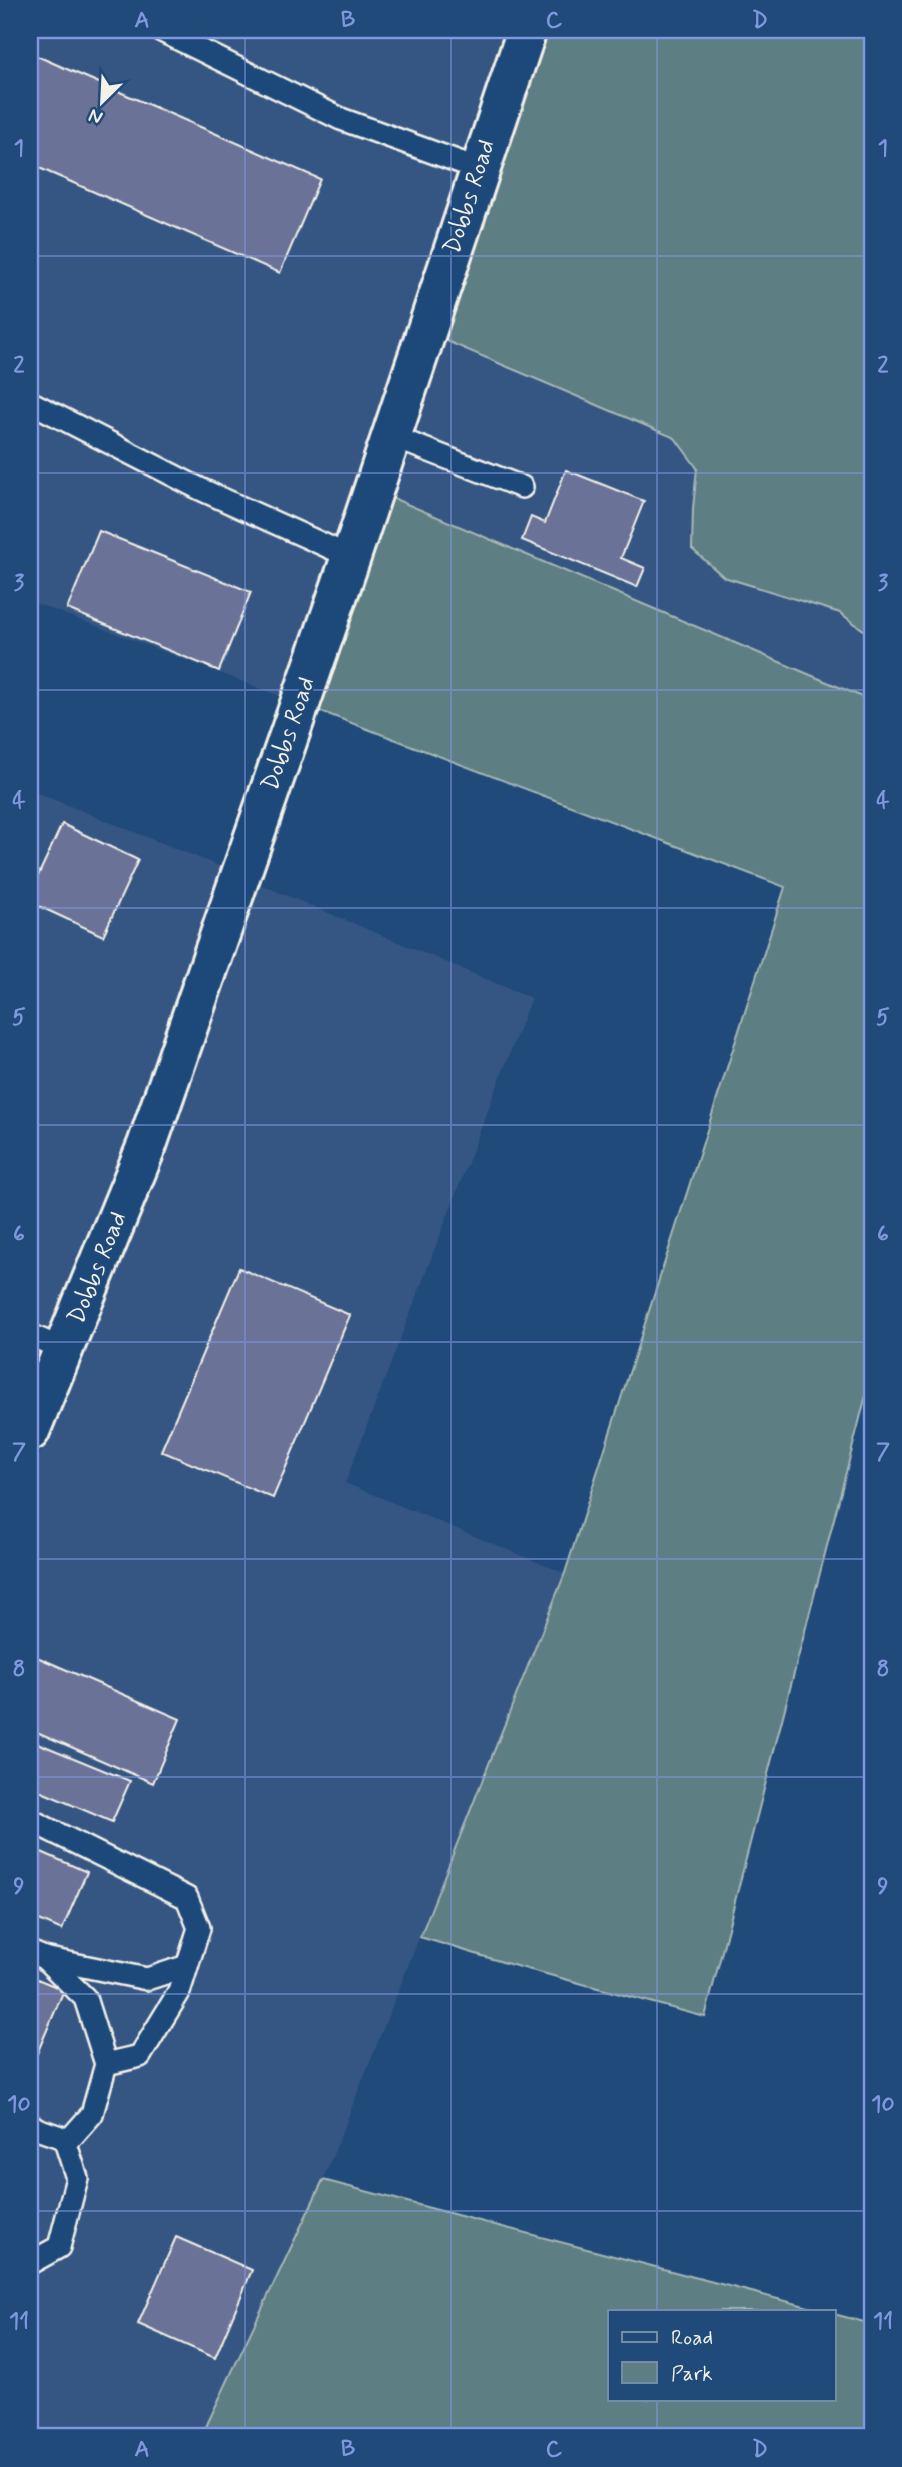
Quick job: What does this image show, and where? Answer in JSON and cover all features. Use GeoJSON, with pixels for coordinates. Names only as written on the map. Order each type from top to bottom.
{"type":"FeatureCollection","features":[{"type":"Feature","properties":{"kind":"street","name":"Dobbs Road"},"geometry":{"type":"LineString","coordinates":[[30,1431],[147,1145],[351,557],[527,30]]}},
{"type":"Feature","properties":{"kind":"lane"},"geometry":{"type":"LineString","coordinates":[[160,30],[341,119],[479,169]]}},
{"type":"Feature","properties":{"kind":"lane"},"geometry":{"type":"LineString","coordinates":[[30,402],[200,489],[351,557]]}},
{"type":"Feature","properties":{"kind":"lane"},"geometry":{"type":"LineString","coordinates":[[391,436],[522,487]]}},
{"type":"Feature","properties":{"kind":"lane"},"geometry":{"type":"LineString","coordinates":[[30,1335],[65,1350]]}},
{"type":"Feature","properties":{"kind":"lane"},"geometry":{"type":"LineString","coordinates":[[30,1820],[187,1898],[199,1928],[179,1992],[140,2056],[106,2064]]}},
{"type":"Feature","properties":{"kind":"lane"},"geometry":{"type":"LineString","coordinates":[[37,1955],[147,1979],[187,1966]]}},
{"type":"Feature","properties":{"kind":"lane"},"geometry":{"type":"LineString","coordinates":[[30,2124],[69,2140],[92,2114],[106,2064],[85,1997],[37,1955]]}},
{"type":"Feature","properties":{"kind":"lane"},"geometry":{"type":"LineString","coordinates":[[30,2263],[59,2247],[77,2178],[64,2138]]}},
{"type":"Feature","properties":{"kind":"shaded area"},"geometry":{"type":"Polygon","coordinates":[[[30,30],[508,30],[283,697],[30,601],[30,30]]]}},
{"type":"Feature","properties":{"kind":"shaded area"},"geometry":{"type":"Polygon","coordinates":[[[442,339],[675,438],[697,468],[692,549],[724,577],[840,613],[872,636],[872,701],[390,497],[442,339]]]}},
{"type":"Feature","properties":{"kind":"shaded area"},"geometry":{"type":"Polygon","coordinates":[[[30,790],[224,868],[130,1139],[30,1385],[30,790]]]}},
{"type":"Feature","properties":{"kind":"shaded area"},"geometry":{"type":"Polygon","coordinates":[[[257,883],[531,998],[345,1483],[564,1573],[323,2180],[201,2437],[30,2437],[30,1477],[165,1150],[257,883]]]}},
{"type":"Feature","properties":{"kind":"green space"},"geometry":{"type":"Polygon","coordinates":[[[546,30],[872,30],[872,636],[840,613],[724,577],[692,549],[697,468],[675,438],[442,339],[546,30]]]}},
{"type":"Feature","properties":{"kind":"green space"},"geometry":{"type":"Polygon","coordinates":[[[390,497],[872,701],[872,1372],[705,2017],[420,1937],[565,1573],[785,887],[317,710],[390,497]]]}},
{"type":"Feature","properties":{"kind":"green space"},"geometry":{"type":"Polygon","coordinates":[[[323,2180],[820,2310],[608,2310],[608,2400],[836,2400],[836,2315],[872,2324],[872,2437],[201,2437],[323,2180]]]}},
{"type":"Feature","properties":{"kind":"building"},"geometry":{"type":"Polygon","coordinates":[[[30,53],[320,179],[280,273],[30,164],[30,53]]]}},
{"type":"Feature","properties":{"kind":"building"},"geometry":{"type":"Polygon","coordinates":[[[566,470],[644,501],[621,558],[645,568],[637,587],[522,540],[531,517],[545,523],[566,470]]]}},
{"type":"Feature","properties":{"kind":"building"},"geometry":{"type":"Polygon","coordinates":[[[99,531],[251,592],[219,671],[67,609],[99,531]]]}},
{"type":"Feature","properties":{"kind":"building"},"geometry":{"type":"Polygon","coordinates":[[[62,824],[138,860],[103,936],[30,902],[30,893],[62,824]]]}},
{"type":"Feature","properties":{"kind":"building"},"geometry":{"type":"Polygon","coordinates":[[[239,1268],[350,1315],[273,1498],[161,1451],[239,1268]]]}},
{"type":"Feature","properties":{"kind":"building"},"geometry":{"type":"Polygon","coordinates":[[[30,1654],[180,1719],[153,1783],[30,1729],[30,1654]]]}},
{"type":"Feature","properties":{"kind":"building"},"geometry":{"type":"Polygon","coordinates":[[[30,1740],[130,1781],[112,1822],[30,1787],[30,1740]]]}},
{"type":"Feature","properties":{"kind":"building"},"geometry":{"type":"Polygon","coordinates":[[[30,1847],[87,1872],[62,1930],[30,1916],[30,1847]]]}},
{"type":"Feature","properties":{"kind":"building"},"geometry":{"type":"Polygon","coordinates":[[[30,1976],[64,1990],[30,2070],[30,1976]]]}},
{"type":"Feature","properties":{"kind":"building"},"geometry":{"type":"Polygon","coordinates":[[[176,2237],[252,2270],[215,2358],[138,2324],[176,2237]]]}}]}
